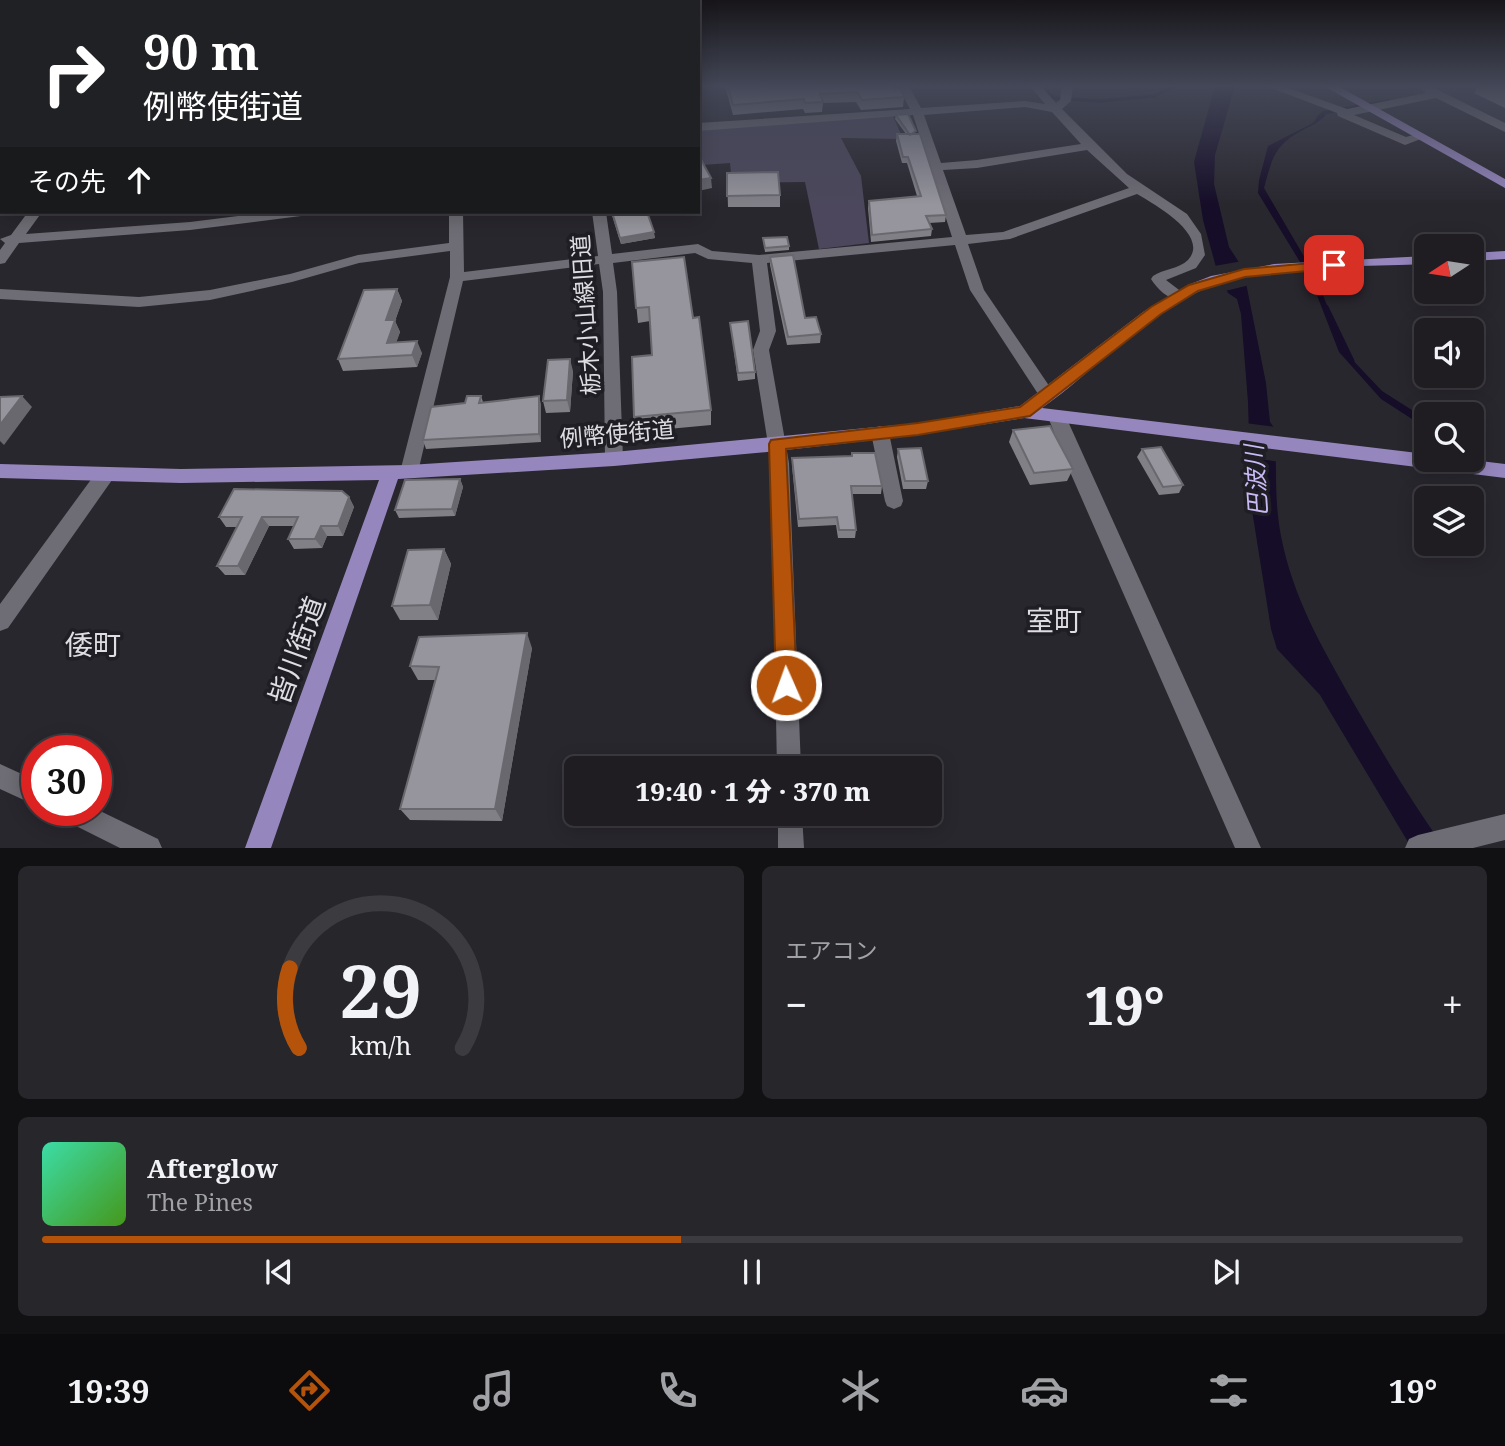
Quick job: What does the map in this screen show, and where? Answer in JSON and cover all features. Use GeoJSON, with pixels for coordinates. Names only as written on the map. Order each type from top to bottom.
{"type":"FeatureCollection","features":[{"type":"Feature","properties":{"kind":"main road"},"geometry":{"type":"LineString","coordinates":[[1400,126],[1505,184]]}},
{"type":"Feature","properties":{"kind":"main road"},"geometry":{"type":"LineString","coordinates":[[1484,257],[1505,256]]}},
{"type":"Feature","properties":{"kind":"main road"},"geometry":{"type":"LineString","coordinates":[[1024,412],[1128,332],[1180,296],[1221,278],[1306,267],[1414,261]]}},
{"type":"Feature","properties":{"kind":"main road","name":"例幣使街道"},"geometry":{"type":"LineString","coordinates":[[0,471],[221,476],[400,472],[777,444],[880,433],[1024,412],[1499,472]]}},
{"type":"Feature","properties":{"kind":"main road","name":"皆川街道"},"geometry":{"type":"LineString","coordinates":[[258,848],[400,472]]}},
{"type":"Feature","properties":{"kind":"street"},"geometry":{"type":"LineString","coordinates":[[700,127],[718,126]]}},
{"type":"Feature","properties":{"kind":"street"},"geometry":{"type":"LineString","coordinates":[[922,126],[977,290],[1048,396]]}},
{"type":"Feature","properties":{"kind":"street"},"geometry":{"type":"LineString","coordinates":[[1070,126],[1088,146],[1138,189],[1173,209],[1196,239],[1199,254],[1193,264],[1158,279],[1164,287],[1180,296]]}},
{"type":"Feature","properties":{"kind":"street"},"geometry":{"type":"LineString","coordinates":[[1369,126],[1405,141],[1420,137]]}},
{"type":"Feature","properties":{"kind":"street"},"geometry":{"type":"LineString","coordinates":[[936,167],[977,164],[1088,146]]}},
{"type":"Feature","properties":{"kind":"street"},"geometry":{"type":"LineString","coordinates":[[457,277],[698,248],[708,255],[759,259],[1020,233],[1138,189]]}},
{"type":"Feature","properties":{"kind":"street"},"geometry":{"type":"LineString","coordinates":[[0,260],[7,239],[33,214]]}},
{"type":"Feature","properties":{"kind":"street"},"geometry":{"type":"LineString","coordinates":[[7,239],[190,226],[285,214]]}},
{"type":"Feature","properties":{"kind":"street"},"geometry":{"type":"LineString","coordinates":[[400,472],[457,277],[456,214]]}},
{"type":"Feature","properties":{"kind":"street","name":"栃木小山線旧道"},"geometry":{"type":"LineString","coordinates":[[599,214],[607,257],[614,458]]}},
{"type":"Feature","properties":{"kind":"street"},"geometry":{"type":"LineString","coordinates":[[0,294],[139,302],[210,295],[292,278],[358,259],[458,246]]}},
{"type":"Feature","properties":{"kind":"street"},"geometry":{"type":"LineString","coordinates":[[759,259],[768,331],[761,350],[777,444],[789,756]]}},
{"type":"Feature","properties":{"kind":"street"},"geometry":{"type":"LineString","coordinates":[[1057,417],[1248,848]]}},
{"type":"Feature","properties":{"kind":"street"},"geometry":{"type":"LineString","coordinates":[[880,433],[894,501]]}},
{"type":"Feature","properties":{"kind":"street"},"geometry":{"type":"LineString","coordinates":[[0,621],[105,475]]}},
{"type":"Feature","properties":{"kind":"street"},"geometry":{"type":"LineString","coordinates":[[0,776],[21,786]]}},
{"type":"Feature","properties":{"kind":"street"},"geometry":{"type":"LineString","coordinates":[[104,826],[149,848]]}},
{"type":"Feature","properties":{"kind":"street"},"geometry":{"type":"LineString","coordinates":[[790,826],[791,848]]}},
{"type":"Feature","properties":{"kind":"street"},"geometry":{"type":"LineString","coordinates":[[1418,848],[1505,827]]}},
{"type":"Feature","properties":{"kind":"shaded area"},"geometry":{"type":"Polygon","coordinates":[[[760,126],[897,126],[903,139],[841,138],[861,176],[869,243],[819,249],[805,182],[732,183],[730,163],[702,165],[700,162],[700,130],[760,126]]]}},
{"type":"Feature","properties":{"kind":"water","name":"巴波川"},"geometry":{"type":"Polygon","coordinates":[[[1204,126],[1224,126],[1215,155],[1214,184],[1229,247],[1242,267],[1245,278],[1266,383],[1270,422],[1275,429],[1277,509],[1286,559],[1293,580],[1330,662],[1397,776],[1444,847],[1411,847],[1320,695],[1277,649],[1271,629],[1251,504],[1248,402],[1241,314],[1237,299],[1228,293],[1216,267],[1203,220],[1194,162],[1204,126]]]}},
{"type":"Feature","properties":{"kind":"water"},"geometry":{"type":"Polygon","coordinates":[[[1312,126],[1280,147],[1272,161],[1264,188],[1316,277],[1345,352],[1382,391],[1414,411],[1414,420],[1381,399],[1339,352],[1311,280],[1258,193],[1268,146],[1312,126]]]}},
{"type":"Feature","properties":{"kind":"pier"},"geometry":{"type":"Polygon","coordinates":[[[1243,261],[1250,285],[1225,291],[1214,266],[1243,261]]]}},
{"type":"Feature","properties":{"kind":"pier"},"geometry":{"type":"Polygon","coordinates":[[[1245,423],[1277,427],[1280,462],[1245,457],[1245,423]]]}},
{"type":"Feature","properties":{"kind":"building"},"geometry":{"type":"Polygon","coordinates":[[[903,126],[913,126],[916,131],[910,135],[903,126]]]}},
{"type":"Feature","properties":{"kind":"building"},"geometry":{"type":"Polygon","coordinates":[[[897,134],[920,134],[946,215],[926,216],[932,229],[872,235],[869,201],[921,196],[908,157],[903,157],[897,134]]]}},
{"type":"Feature","properties":{"kind":"building"},"geometry":{"type":"Polygon","coordinates":[[[700,158],[711,178],[700,180],[700,158]]]}},
{"type":"Feature","properties":{"kind":"building"},"geometry":{"type":"Polygon","coordinates":[[[778,172],[780,195],[727,196],[727,173],[778,172]]]}},
{"type":"Feature","properties":{"kind":"building"},"geometry":{"type":"Polygon","coordinates":[[[613,214],[648,214],[654,232],[620,238],[613,214]]]}},
{"type":"Feature","properties":{"kind":"building"},"geometry":{"type":"Polygon","coordinates":[[[787,237],[789,246],[765,248],[763,238],[787,237]]]}},
{"type":"Feature","properties":{"kind":"building"},"geometry":{"type":"Polygon","coordinates":[[[793,255],[805,318],[816,317],[821,334],[788,337],[770,257],[793,255]]]}},
{"type":"Feature","properties":{"kind":"building"},"geometry":{"type":"Polygon","coordinates":[[[684,257],[693,318],[699,317],[711,410],[634,417],[632,357],[652,355],[649,307],[636,308],[632,262],[684,257]]]}},
{"type":"Feature","properties":{"kind":"building"},"geometry":{"type":"Polygon","coordinates":[[[397,289],[386,320],[395,320],[387,343],[417,341],[412,355],[338,359],[364,290],[397,289]]]}},
{"type":"Feature","properties":{"kind":"building"},"geometry":{"type":"Polygon","coordinates":[[[748,321],[755,372],[738,373],[730,323],[748,321]]]}},
{"type":"Feature","properties":{"kind":"building"},"geometry":{"type":"Polygon","coordinates":[[[570,359],[567,400],[543,401],[548,360],[570,359]]]}},
{"type":"Feature","properties":{"kind":"building"},"geometry":{"type":"Polygon","coordinates":[[[22,396],[0,425],[0,397],[22,396]]]}},
{"type":"Feature","properties":{"kind":"building"},"geometry":{"type":"Polygon","coordinates":[[[467,396],[481,396],[479,403],[539,396],[539,434],[423,440],[431,407],[465,403],[467,396]]]}},
{"type":"Feature","properties":{"kind":"building"},"geometry":{"type":"Polygon","coordinates":[[[1050,426],[1073,469],[1034,473],[1013,430],[1050,426]]]}},
{"type":"Feature","properties":{"kind":"building"},"geometry":{"type":"Polygon","coordinates":[[[1161,447],[1183,485],[1163,487],[1142,449],[1161,447]]]}},
{"type":"Feature","properties":{"kind":"building"},"geometry":{"type":"Polygon","coordinates":[[[921,448],[928,481],[905,481],[898,449],[921,448]]]}},
{"type":"Feature","properties":{"kind":"building"},"geometry":{"type":"Polygon","coordinates":[[[852,453],[875,453],[882,486],[851,486],[856,530],[839,530],[837,517],[799,519],[792,458],[852,456],[852,453]]]}},
{"type":"Feature","properties":{"kind":"building"},"geometry":{"type":"Polygon","coordinates":[[[460,479],[452,509],[395,510],[405,480],[460,479]]]}},
{"type":"Feature","properties":{"kind":"building"},"geometry":{"type":"Polygon","coordinates":[[[234,489],[342,491],[349,497],[338,526],[321,526],[315,539],[288,539],[298,517],[262,517],[238,566],[217,566],[242,517],[219,517],[234,489]]]}},
{"type":"Feature","properties":{"kind":"building"},"geometry":{"type":"Polygon","coordinates":[[[444,549],[430,605],[392,606],[408,550],[444,549]]]}},
{"type":"Feature","properties":{"kind":"building"},"geometry":{"type":"Polygon","coordinates":[[[527,633],[495,809],[400,809],[439,667],[410,666],[419,637],[527,633]]]}},
{"type":"Feature","properties":{"kind":"waterway"},"geometry":{"type":"LineString","coordinates":[[1326,307],[1352,361]]}},
{"type":"Feature","properties":{"kind":"district","name":"室町"},"geometry":{"type":"Point","coordinates":[1054,620]}},
{"type":"Feature","properties":{"kind":"district","name":"倭町"},"geometry":{"type":"Point","coordinates":[93,644]}},
{"type":"Feature","properties":{"kind":"route"},"geometry":{"type":"LineString","coordinates":[[786,685],[780,463],[777,444],[918,429],[1024,412],[1156,311],[1193,288],[1244,273],[1334,265]]}}]}
